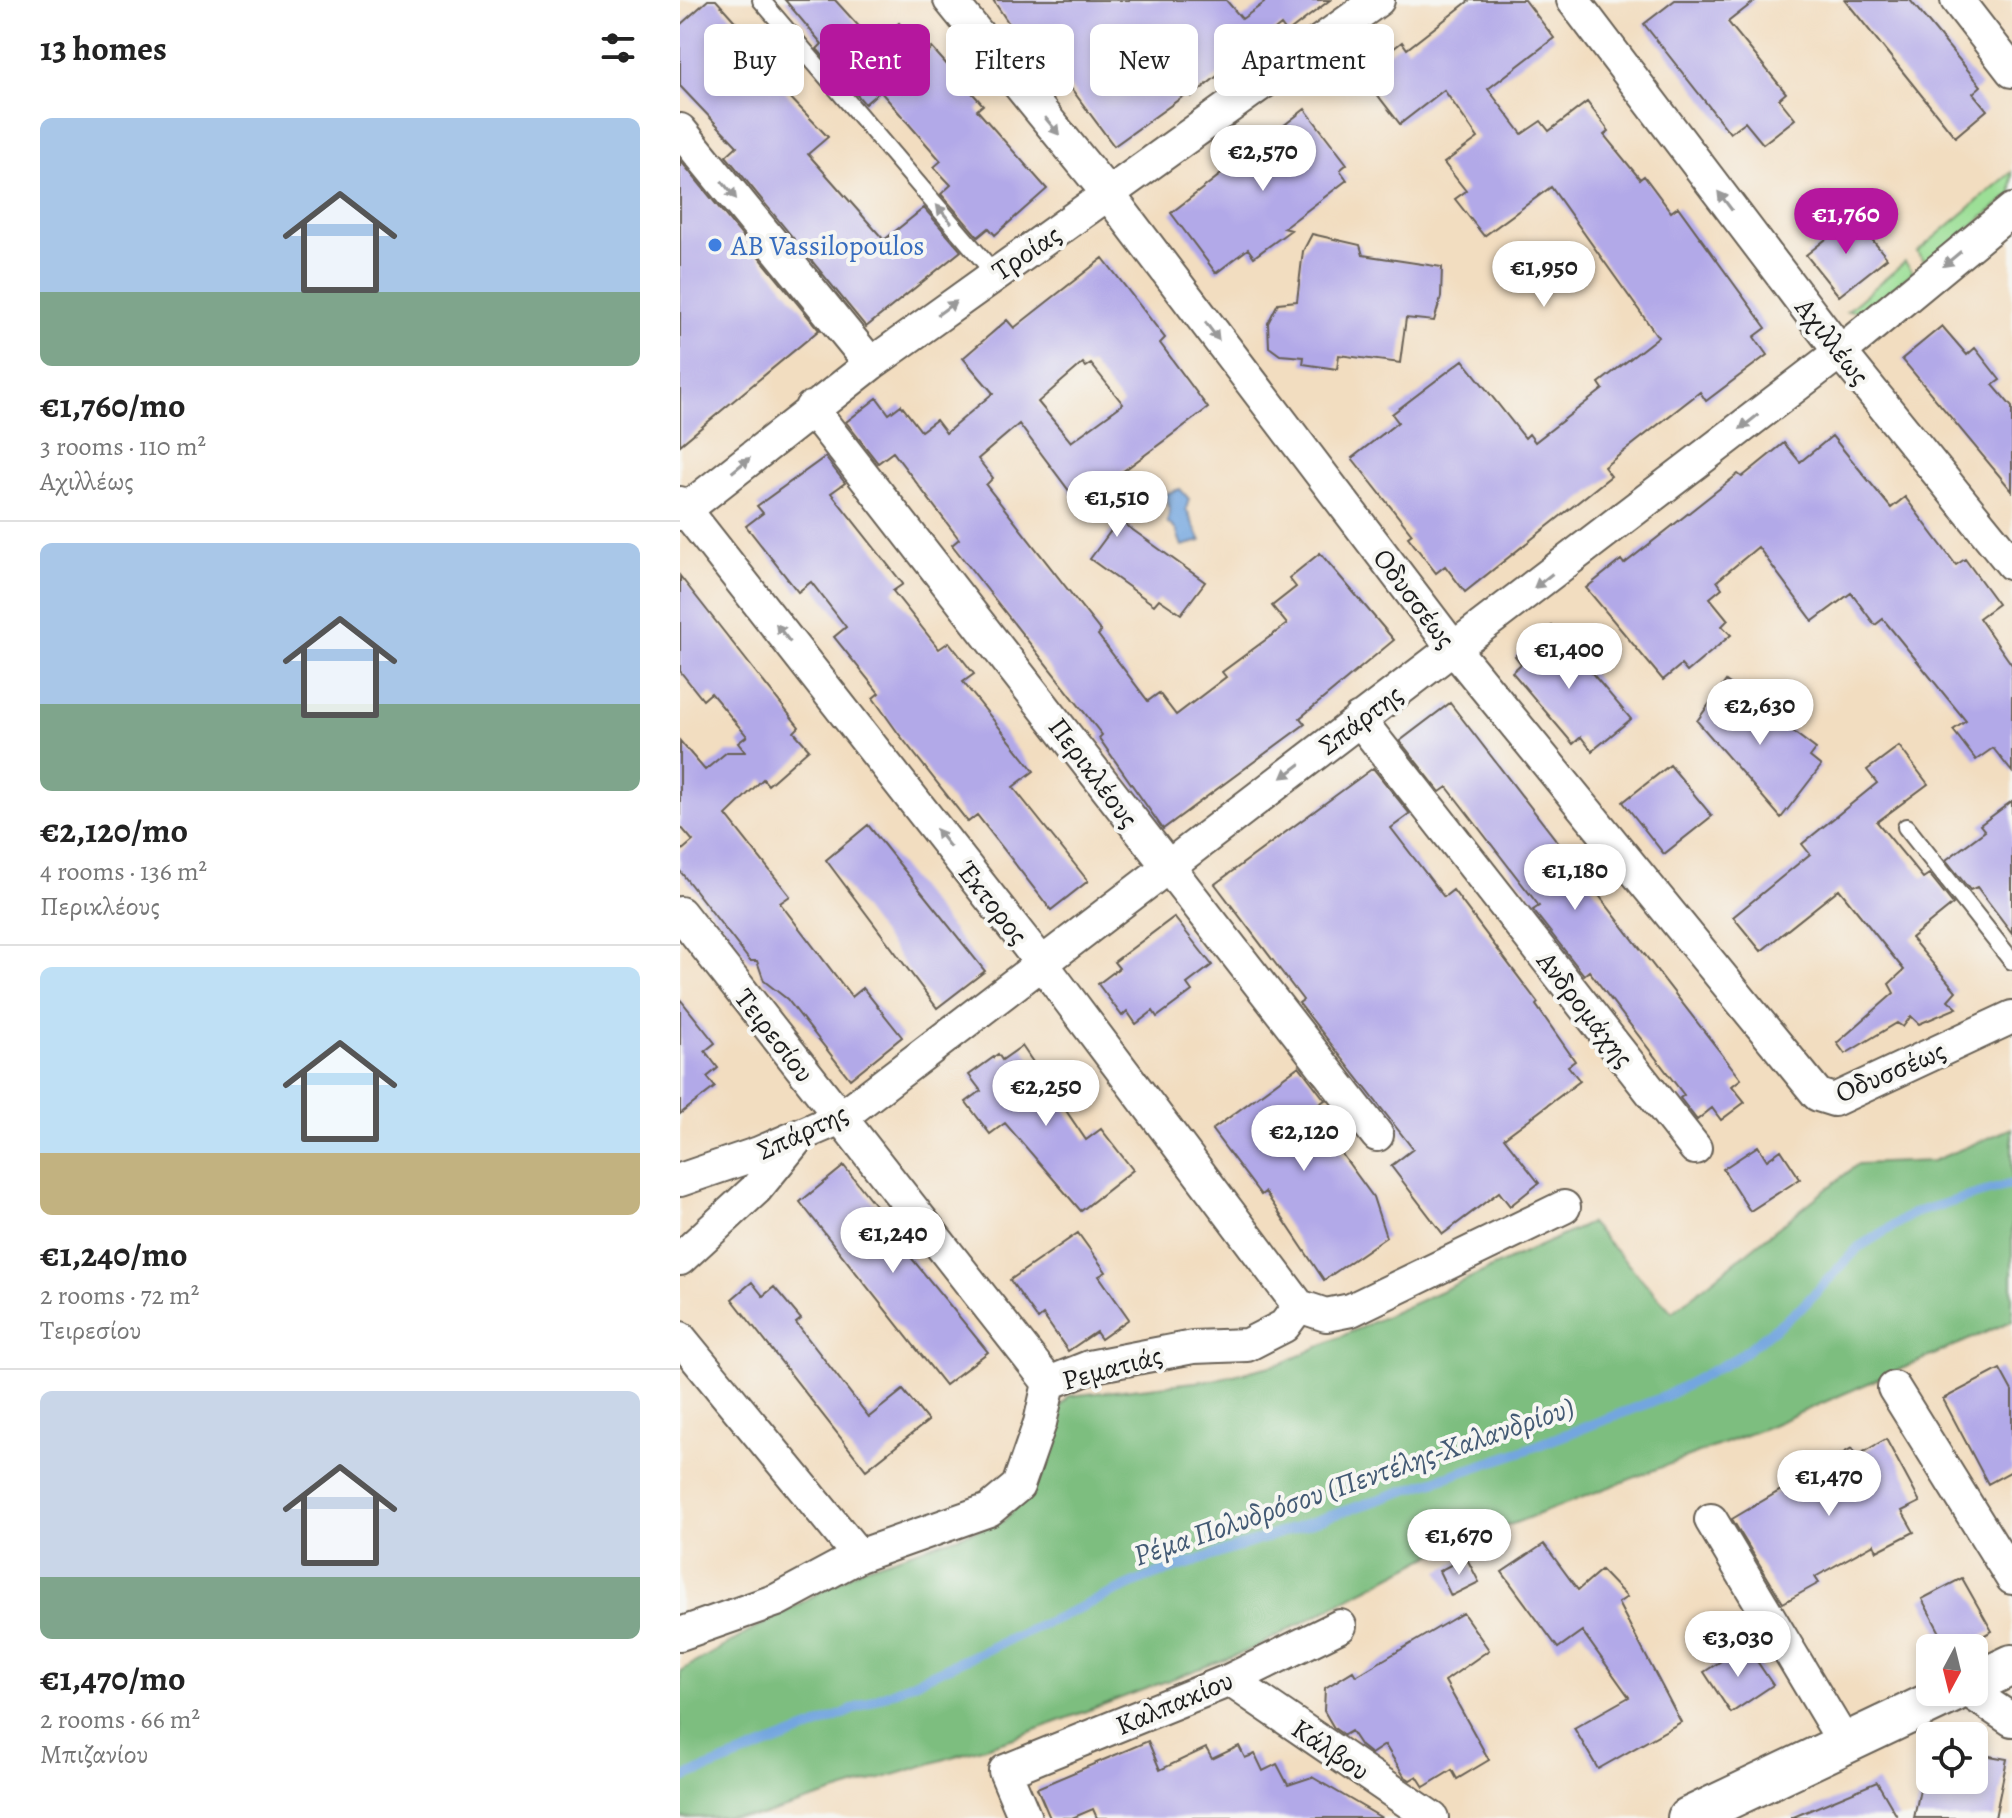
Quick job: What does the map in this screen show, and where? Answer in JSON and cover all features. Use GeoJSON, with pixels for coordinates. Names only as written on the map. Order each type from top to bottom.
{"type":"FeatureCollection","features":[{"type":"Feature","properties":{"kind":"street","name":"Οδυσσέως"},"geometry":{"type":"LineString","coordinates":[[950,0],[1109,195],[1454,649],[1822,1098],[1834,1100],[2012,1017]]}},
{"type":"Feature","properties":{"kind":"street","name":"Τροίας"},"geometry":{"type":"LineString","coordinates":[[682,509],[811,408],[994,273],[1109,195],[1378,0]]}},
{"type":"Feature","properties":{"kind":"street","name":"Αχιλλέως"},"geometry":{"type":"LineString","coordinates":[[1573,0],[1840,352],[2012,564]]}},
{"type":"Feature","properties":{"kind":"street"},"geometry":{"type":"LineString","coordinates":[[1957,0],[2012,71]]}},
{"type":"Feature","properties":{"kind":"street"},"geometry":{"type":"LineString","coordinates":[[680,130],[871,364]]}},
{"type":"Feature","properties":{"kind":"street","name":"Σπάρτης"},"geometry":{"type":"LineString","coordinates":[[680,1180],[798,1138],[840,1118],[1840,352],[2012,210]]}},
{"type":"Feature","properties":{"kind":"street","name":"Περικλέους"},"geometry":{"type":"LineString","coordinates":[[811,408],[1377,1135]]}},
{"type":"Feature","properties":{"kind":"street","name":"Έκτορος"},"geometry":{"type":"LineString","coordinates":[[682,509],[1043,965],[1299,1306]]}},
{"type":"Feature","properties":{"kind":"street","name":"Ανδρομάχης"},"geometry":{"type":"LineString","coordinates":[[1359,719],[1695,1148]]}},
{"type":"Feature","properties":{"kind":"street","name":"Τειρεσίου"},"geometry":{"type":"LineString","coordinates":[[680,913],[1049,1383]]}},
{"type":"Feature","properties":{"kind":"street"},"geometry":{"type":"LineString","coordinates":[[680,1259],[756,1189],[798,1138]]}},
{"type":"Feature","properties":{"kind":"street"},"geometry":{"type":"LineString","coordinates":[[1299,1306],[1326,1315],[1351,1310],[1564,1207]]}},
{"type":"Feature","properties":{"kind":"street","name":"Ρεματιάς"},"geometry":{"type":"LineString","coordinates":[[680,1634],[777,1600],[859,1556],[989,1510],[1018,1486],[1040,1423],[1049,1383],[1089,1367],[1163,1352],[1193,1347],[1247,1345],[1284,1326],[1299,1306]]}},
{"type":"Feature","properties":{"kind":"street"},"geometry":{"type":"LineString","coordinates":[[680,1338],[859,1556]]}},
{"type":"Feature","properties":{"kind":"street"},"geometry":{"type":"LineString","coordinates":[[1894,1388],[2012,1578]]}},
{"type":"Feature","properties":{"kind":"street"},"geometry":{"type":"LineString","coordinates":[[1711,1520],[1845,1744]]}},
{"type":"Feature","properties":{"kind":"street","name":"Καλπακίου"},"geometry":{"type":"LineString","coordinates":[[1025,1818],[1005,1771],[1230,1680],[1340,1626]]}},
{"type":"Feature","properties":{"kind":"street"},"geometry":{"type":"LineString","coordinates":[[1988,1676],[2012,1665]]}},
{"type":"Feature","properties":{"kind":"street","name":"Κάλβου"},"geometry":{"type":"LineString","coordinates":[[1230,1680],[1432,1818]]}},
{"type":"Feature","properties":{"kind":"street"},"geometry":{"type":"LineString","coordinates":[[1988,1704],[2012,1720]]}},
{"type":"Feature","properties":{"kind":"street"},"geometry":{"type":"LineString","coordinates":[[1688,1818],[1925,1706]]}},
{"type":"Feature","properties":{"kind":"lane"},"geometry":{"type":"LineString","coordinates":[[761,0],[994,273]]}},
{"type":"Feature","properties":{"kind":"lane"},"geometry":{"type":"LineString","coordinates":[[1906,827],[2012,961]]}},
{"type":"Feature","properties":{"kind":"green space"},"geometry":{"type":"Polygon","coordinates":[[[2012,172],[2012,194],[1926,263],[1917,252],[2012,172]]]}},
{"type":"Feature","properties":{"kind":"green space"},"geometry":{"type":"Polygon","coordinates":[[[1905,262],[1913,272],[1864,311],[1847,311],[1905,262]]]}},
{"type":"Feature","properties":{"kind":"green space"},"geometry":{"type":"Polygon","coordinates":[[[2012,1128],[2012,1321],[1767,1427],[1431,1555],[1252,1649],[1014,1738],[760,1816],[680,1818],[680,1671],[863,1568],[1004,1521],[1029,1493],[1054,1415],[1069,1396],[1213,1380],[1283,1363],[1590,1223],[1672,1312],[1858,1164],[1933,1161],[2012,1128]]]}},
{"type":"Feature","properties":{"kind":"water"},"geometry":{"type":"Polygon","coordinates":[[[1180,489],[1189,499],[1186,509],[1201,541],[1182,546],[1176,530],[1167,522],[1170,509],[1165,494],[1180,489]]]}},
{"type":"Feature","properties":{"kind":"building"},"geometry":{"type":"Polygon","coordinates":[[[708,0],[716,0],[737,24],[704,24],[704,96],[789,96],[828,137],[808,154],[884,240],[924,208],[961,251],[866,327],[726,156],[737,146],[680,86],[680,25],[708,0]]]}},
{"type":"Feature","properties":{"kind":"building"},"geometry":{"type":"Polygon","coordinates":[[[785,0],[835,0],[857,24],[820,24],[820,42],[785,0]]]}},
{"type":"Feature","properties":{"kind":"building"},"geometry":{"type":"Polygon","coordinates":[[[993,0],[1226,0],[1242,19],[1264,3],[1262,0],[1330,0],[1299,24],[1214,24],[1214,79],[1198,91],[1198,24],[1090,24],[1090,96],[1184,96],[1114,146],[1074,92],[1074,24],[1009,24],[993,0]]]}},
{"type":"Feature","properties":{"kind":"building"},"geometry":{"type":"Polygon","coordinates":[[[1470,0],[1525,0],[1554,38],[1488,89],[1522,134],[1541,121],[1549,131],[1587,102],[1609,131],[1604,135],[1640,179],[1644,176],[1671,212],[1678,207],[1766,328],[1754,337],[1767,355],[1706,401],[1700,392],[1604,467],[1611,476],[1465,592],[1445,566],[1436,573],[1408,537],[1412,534],[1352,458],[1398,422],[1392,414],[1463,360],[1525,438],[1529,434],[1535,442],[1603,389],[1599,383],[1658,337],[1551,187],[1484,236],[1455,199],[1466,191],[1444,163],[1478,138],[1444,90],[1400,124],[1378,96],[1394,96],[1394,48],[1402,42],[1407,49],[1470,0]]]}},
{"type":"Feature","properties":{"kind":"building"},"geometry":{"type":"Polygon","coordinates":[[[1675,0],[1756,0],[1728,22],[1786,93],[1779,99],[1795,119],[1763,144],[1745,122],[1730,133],[1644,24],[1675,0]]]}},
{"type":"Feature","properties":{"kind":"building"},"geometry":{"type":"Polygon","coordinates":[[[1845,0],[1910,0],[1981,86],[1973,93],[1987,110],[1955,137],[1845,0]]]}},
{"type":"Feature","properties":{"kind":"building"},"geometry":{"type":"Polygon","coordinates":[[[932,48],[946,64],[946,96],[975,96],[983,105],[977,110],[1047,189],[995,235],[989,228],[978,237],[941,194],[951,185],[934,167],[941,161],[884,96],[930,96],[932,48]]]}},
{"type":"Feature","properties":{"kind":"building"},"geometry":{"type":"Polygon","coordinates":[[[858,96],[874,96],[865,104],[858,96]]]}},
{"type":"Feature","properties":{"kind":"building"},"geometry":{"type":"Polygon","coordinates":[[[1305,109],[1347,164],[1340,170],[1347,180],[1284,228],[1291,230],[1254,257],[1248,249],[1216,273],[1171,213],[1305,109]]]}},
{"type":"Feature","properties":{"kind":"building","name":"AB Vassilopoulos"},"geometry":{"type":"Polygon","coordinates":[[[680,160],[819,330],[680,445],[680,160]]]}},
{"type":"Feature","properties":{"kind":"building"},"geometry":{"type":"Polygon","coordinates":[[[1854,217],[1887,258],[1839,296],[1806,255],[1854,217]]]}},
{"type":"Feature","properties":{"kind":"building"},"geometry":{"type":"Polygon","coordinates":[[[1312,234],[1360,245],[1363,255],[1442,267],[1441,297],[1434,321],[1406,318],[1400,363],[1339,355],[1337,369],[1303,364],[1304,357],[1280,355],[1269,347],[1268,323],[1278,303],[1297,301],[1303,251],[1312,234]]]}},
{"type":"Feature","properties":{"kind":"building"},"geometry":{"type":"Polygon","coordinates":[[[1103,258],[1165,338],[1160,343],[1208,408],[1079,504],[1019,424],[978,459],[993,478],[986,485],[1101,632],[1098,635],[1148,701],[1159,693],[1176,715],[1226,677],[1222,672],[1287,624],[1272,606],[1296,587],[1289,578],[1320,553],[1394,640],[1300,718],[1305,724],[1163,829],[1099,738],[1102,735],[952,545],[959,539],[893,452],[878,463],[846,422],[877,398],[889,414],[901,405],[921,431],[936,420],[946,433],[993,393],[963,358],[1007,320],[1014,328],[1103,258]],[[1083,363],[1038,402],[1071,442],[1123,404],[1091,364],[1086,367],[1083,363]]]}},
{"type":"Feature","properties":{"kind":"building"},"geometry":{"type":"Polygon","coordinates":[[[1942,326],[1967,355],[1975,348],[2000,380],[1993,385],[2012,407],[2012,491],[1902,359],[1942,326]]]}},
{"type":"Feature","properties":{"kind":"building"},"geometry":{"type":"Polygon","coordinates":[[[1832,436],[1891,508],[1905,497],[1956,565],[1965,559],[1998,604],[1979,618],[2012,665],[2012,772],[1993,748],[1976,760],[1953,730],[1966,721],[1883,619],[1875,625],[1851,593],[1813,621],[1758,547],[1717,581],[1722,588],[1710,598],[1728,620],[1722,626],[1731,635],[1687,672],[1681,665],[1663,680],[1586,588],[1621,560],[1624,564],[1738,474],[1742,477],[1784,443],[1800,462],[1832,436]]]}},
{"type":"Feature","properties":{"kind":"building"},"geometry":{"type":"Polygon","coordinates":[[[825,457],[845,483],[831,493],[903,584],[893,591],[939,649],[949,642],[974,674],[963,682],[1034,771],[1013,787],[1088,881],[1051,910],[977,815],[968,822],[898,733],[873,698],[879,693],[834,637],[846,627],[811,582],[798,592],[746,526],[763,513],[757,506],[825,457]]]}},
{"type":"Feature","properties":{"kind":"building"},"geometry":{"type":"Polygon","coordinates":[[[1119,520],[1205,582],[1181,614],[1159,599],[1154,605],[1090,559],[1119,520]]]}},
{"type":"Feature","properties":{"kind":"building"},"geometry":{"type":"Polygon","coordinates":[[[680,576],[799,727],[794,732],[809,749],[768,785],[763,779],[726,815],[790,896],[780,903],[852,997],[863,988],[902,1037],[850,1079],[787,999],[764,981],[757,961],[750,961],[680,871],[680,852],[693,841],[680,826],[680,741],[705,770],[727,752],[745,752],[738,743],[747,736],[711,693],[703,700],[680,671],[680,576]]]}},
{"type":"Feature","properties":{"kind":"building"},"geometry":{"type":"Polygon","coordinates":[[[1552,626],[1631,719],[1592,751],[1581,737],[1573,744],[1512,672],[1521,664],[1515,656],[1552,626]]]}},
{"type":"Feature","properties":{"kind":"building"},"geometry":{"type":"Polygon","coordinates":[[[1726,681],[1816,749],[1810,757],[1821,766],[1781,818],[1697,721],[1726,681]]]}},
{"type":"Feature","properties":{"kind":"building"},"geometry":{"type":"Polygon","coordinates":[[[1450,703],[1741,1079],[1732,1086],[1745,1102],[1721,1120],[1712,1108],[1697,1120],[1680,1098],[1684,1095],[1589,971],[1584,975],[1533,910],[1539,906],[1447,787],[1440,792],[1400,741],[1450,703]]]}},
{"type":"Feature","properties":{"kind":"building"},"geometry":{"type":"Polygon","coordinates":[[[1899,746],[1928,784],[1877,822],[1923,878],[1929,874],[1953,904],[1911,938],[1956,991],[1948,1000],[1957,1008],[1919,1024],[1911,1016],[1903,1027],[1897,1023],[1845,1054],[1837,1043],[1894,993],[1889,984],[1904,970],[1839,889],[1761,951],[1733,917],[1810,854],[1802,844],[1877,783],[1867,770],[1899,746]]]}},
{"type":"Feature","properties":{"kind":"building"},"geometry":{"type":"Polygon","coordinates":[[[1670,765],[1712,816],[1664,854],[1623,802],[1670,765]]]}},
{"type":"Feature","properties":{"kind":"building"},"geometry":{"type":"Polygon","coordinates":[[[1373,768],[1410,814],[1391,828],[1444,897],[1453,890],[1538,1003],[1536,1005],[1575,1061],[1568,1066],[1580,1081],[1504,1138],[1539,1183],[1510,1206],[1499,1192],[1443,1234],[1391,1166],[1413,1149],[1299,1003],[1303,1000],[1215,884],[1373,768]]]}},
{"type":"Feature","properties":{"kind":"building"},"geometry":{"type":"Polygon","coordinates":[[[2012,801],[2012,933],[1977,887],[1970,890],[1946,860],[1985,831],[1980,825],[2012,801]]]}},
{"type":"Feature","properties":{"kind":"building"},"geometry":{"type":"Polygon","coordinates":[[[868,825],[985,971],[937,1008],[826,860],[868,825]]]}},
{"type":"Feature","properties":{"kind":"building"},"geometry":{"type":"Polygon","coordinates":[[[1174,917],[1212,965],[1187,984],[1192,991],[1157,1017],[1153,1011],[1136,1024],[1127,1011],[1122,1016],[1098,984],[1119,968],[1114,962],[1174,917]]]}},
{"type":"Feature","properties":{"kind":"building"},"geometry":{"type":"Polygon","coordinates":[[[680,999],[715,1043],[705,1051],[718,1068],[707,1077],[715,1087],[680,1114],[680,999]]]}},
{"type":"Feature","properties":{"kind":"building"},"geometry":{"type":"Polygon","coordinates":[[[1022,1046],[1086,1140],[1101,1129],[1133,1170],[1081,1211],[1005,1123],[990,1134],[966,1102],[981,1091],[969,1075],[998,1054],[1002,1060],[1022,1046]]]}},
{"type":"Feature","properties":{"kind":"building"},"geometry":{"type":"Polygon","coordinates":[[[1299,1066],[1325,1100],[1310,1110],[1373,1197],[1386,1237],[1324,1280],[1265,1192],[1261,1195],[1212,1130],[1299,1066]]]}},
{"type":"Feature","properties":{"kind":"building"},"geometry":{"type":"Polygon","coordinates":[[[1758,1146],[1767,1160],[1781,1150],[1800,1179],[1750,1211],[1723,1169],[1758,1146]]]}},
{"type":"Feature","properties":{"kind":"building"},"geometry":{"type":"Polygon","coordinates":[[[844,1166],[891,1225],[887,1228],[988,1352],[945,1385],[800,1202],[844,1166]]]}},
{"type":"Feature","properties":{"kind":"building"},"geometry":{"type":"Polygon","coordinates":[[[1078,1233],[1106,1272],[1099,1276],[1129,1319],[1101,1339],[1096,1332],[1068,1351],[1043,1315],[1038,1319],[1010,1280],[1078,1233]]]}},
{"type":"Feature","properties":{"kind":"building"},"geometry":{"type":"Polygon","coordinates":[[[752,1282],[763,1296],[774,1287],[801,1319],[796,1323],[869,1417],[903,1390],[928,1421],[866,1470],[732,1299],[752,1282]]]}},
{"type":"Feature","properties":{"kind":"building"},"geometry":{"type":"Polygon","coordinates":[[[2000,1369],[2012,1391],[2012,1471],[1988,1484],[1943,1399],[2000,1369]]]}},
{"type":"Feature","properties":{"kind":"building"},"geometry":{"type":"Polygon","coordinates":[[[1886,1439],[1920,1502],[1902,1511],[1914,1532],[1877,1551],[1874,1544],[1815,1577],[1819,1583],[1783,1603],[1732,1519],[1852,1448],[1856,1456],[1886,1439]]]}},
{"type":"Feature","properties":{"kind":"building"},"geometry":{"type":"Polygon","coordinates":[[[1544,1544],[1578,1590],[1601,1570],[1627,1597],[1618,1603],[1681,1722],[1598,1769],[1574,1728],[1629,1697],[1582,1631],[1558,1648],[1502,1572],[1544,1544]]]}},
{"type":"Feature","properties":{"kind":"building"},"geometry":{"type":"Polygon","coordinates":[[[1466,1557],[1479,1582],[1451,1596],[1439,1571],[1466,1557]]]}},
{"type":"Feature","properties":{"kind":"building"},"geometry":{"type":"Polygon","coordinates":[[[1962,1578],[1992,1631],[1987,1634],[1941,1634],[1922,1599],[1962,1578]]]}},
{"type":"Feature","properties":{"kind":"building"},"geometry":{"type":"Polygon","coordinates":[[[1463,1613],[1489,1650],[1445,1681],[1489,1760],[1457,1779],[1452,1770],[1424,1787],[1417,1776],[1410,1780],[1404,1776],[1385,1745],[1371,1754],[1351,1731],[1344,1735],[1334,1728],[1324,1711],[1325,1688],[1353,1671],[1356,1676],[1463,1613]]]}},
{"type":"Feature","properties":{"kind":"building"},"geometry":{"type":"Polygon","coordinates":[[[1746,1645],[1773,1685],[1731,1713],[1704,1672],[1746,1645]]]}},
{"type":"Feature","properties":{"kind":"building"},"geometry":{"type":"Polygon","coordinates":[[[1148,1741],[1160,1770],[1206,1748],[1212,1759],[1239,1746],[1245,1758],[1255,1754],[1263,1771],[1277,1764],[1288,1785],[1312,1777],[1382,1818],[1097,1818],[1093,1809],[1072,1818],[1050,1818],[1037,1788],[1148,1741]]]}},
{"type":"Feature","properties":{"kind":"building"},"geometry":{"type":"Polygon","coordinates":[[[1988,1756],[2007,1759],[1995,1818],[1914,1818],[1919,1794],[1988,1794],[1988,1756]]]}},
{"type":"Feature","properties":{"kind":"building"},"geometry":{"type":"Polygon","coordinates":[[[1877,1782],[1898,1818],[1791,1818],[1877,1782]]]}},
{"type":"Feature","properties":{"kind":"waterway","name":"Ρέμα Πολυδρόσου (Πεντέλης-Χαλανδρίου)"},"geometry":{"type":"LineString","coordinates":[[680,1779],[812,1728],[1146,1578],[1520,1452],[1664,1397],[1738,1357],[1801,1308],[1859,1247],[1914,1213],[2012,1184]]}},
{"type":"Feature","properties":{"kind":"place","name":"AB Vassilopoulos"},"geometry":{"type":"Point","coordinates":[715,245]}}]}
